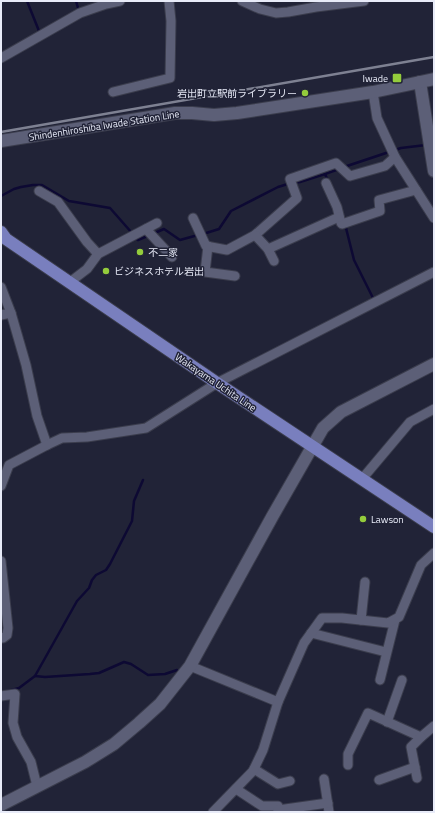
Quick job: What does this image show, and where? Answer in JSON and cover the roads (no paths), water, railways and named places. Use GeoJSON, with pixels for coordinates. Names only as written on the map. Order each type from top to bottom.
{"type":"FeatureCollection","features":[{"type":"Feature","properties":{"kind":"main road","name":"Wakayama Uchita Line"},"geometry":{"type":"LineString","coordinates":[[1,232],[6,239],[217,383],[434,527]]}},
{"type":"Feature","properties":{"kind":"street"},"geometry":{"type":"LineString","coordinates":[[1,58],[80,13],[106,3],[120,1]]}},
{"type":"Feature","properties":{"kind":"street"},"geometry":{"type":"LineString","coordinates":[[113,92],[170,78],[171,21],[169,1]]}},
{"type":"Feature","properties":{"kind":"street"},"geometry":{"type":"LineString","coordinates":[[242,1],[259,5],[276,13],[364,1]]}},
{"type":"Feature","properties":{"kind":"street","name":"Shindenhiroshiba Iwade Station Line"},"geometry":{"type":"LineString","coordinates":[[1,141],[176,113],[214,115],[237,113],[373,92],[434,79]]}},
{"type":"Feature","properties":{"kind":"street"},"geometry":{"type":"LineString","coordinates":[[420,82],[434,171]]}},
{"type":"Feature","properties":{"kind":"street"},"geometry":{"type":"LineString","coordinates":[[373,92],[377,118],[395,157],[434,218]]}},
{"type":"Feature","properties":{"kind":"street"},"geometry":{"type":"LineString","coordinates":[[193,218],[206,246],[227,250],[255,235],[297,198],[290,179],[336,163],[350,176],[385,166],[395,157]]}},
{"type":"Feature","properties":{"kind":"street"},"geometry":{"type":"LineString","coordinates":[[326,183],[337,207],[342,223]]}},
{"type":"Feature","properties":{"kind":"street"},"geometry":{"type":"LineString","coordinates":[[268,249],[380,211],[379,200],[416,190]]}},
{"type":"Feature","properties":{"kind":"street"},"geometry":{"type":"LineString","coordinates":[[39,191],[58,202],[87,242],[98,254]]}},
{"type":"Feature","properties":{"kind":"street"},"geometry":{"type":"LineString","coordinates":[[70,282],[87,269],[98,254],[157,223]]}},
{"type":"Feature","properties":{"kind":"street"},"geometry":{"type":"LineString","coordinates":[[146,229],[172,257]]}},
{"type":"Feature","properties":{"kind":"street"},"geometry":{"type":"LineString","coordinates":[[255,235],[268,249],[274,261]]}},
{"type":"Feature","properties":{"kind":"street"},"geometry":{"type":"LineString","coordinates":[[208,246],[205,272],[235,276]]}},
{"type":"Feature","properties":{"kind":"street"},"geometry":{"type":"LineString","coordinates":[[1,486],[5,463],[62,438],[87,437],[146,428],[217,383],[434,272]]}},
{"type":"Feature","properties":{"kind":"street"},"geometry":{"type":"LineString","coordinates":[[1,287],[11,312],[26,365],[37,416],[47,444]]}},
{"type":"Feature","properties":{"kind":"street"},"geometry":{"type":"LineString","coordinates":[[1,315],[11,312]]}},
{"type":"Feature","properties":{"kind":"street"},"geometry":{"type":"LineString","coordinates":[[1,805],[85,762],[114,744],[139,724],[160,704],[190,666],[323,428],[340,412],[434,364]]}},
{"type":"Feature","properties":{"kind":"street"},"geometry":{"type":"LineString","coordinates":[[362,479],[410,422],[434,409]]}},
{"type":"Feature","properties":{"kind":"street"},"geometry":{"type":"LineString","coordinates":[[214,812],[254,769],[263,750],[278,702],[304,643],[322,618],[342,618],[388,623],[395,620],[399,617],[421,565],[434,553]]}},
{"type":"Feature","properties":{"kind":"street"},"geometry":{"type":"LineString","coordinates":[[1,561],[8,628],[7,635],[1,638]]}},
{"type":"Feature","properties":{"kind":"street"},"geometry":{"type":"LineString","coordinates":[[361,620],[365,582]]}},
{"type":"Feature","properties":{"kind":"street"},"geometry":{"type":"LineString","coordinates":[[380,680],[395,620]]}},
{"type":"Feature","properties":{"kind":"street"},"geometry":{"type":"LineString","coordinates":[[311,633],[386,652]]}},
{"type":"Feature","properties":{"kind":"street"},"geometry":{"type":"LineString","coordinates":[[190,666],[278,702]]}},
{"type":"Feature","properties":{"kind":"street"},"geometry":{"type":"LineString","coordinates":[[387,722],[402,680]]}},
{"type":"Feature","properties":{"kind":"street"},"geometry":{"type":"LineString","coordinates":[[1,696],[15,694],[13,722],[17,737],[31,762],[37,786]]}},
{"type":"Feature","properties":{"kind":"street"},"geometry":{"type":"LineString","coordinates":[[348,765],[348,754],[368,713],[421,737]]}},
{"type":"Feature","properties":{"kind":"street"},"geometry":{"type":"LineString","coordinates":[[417,778],[411,747],[434,726]]}},
{"type":"Feature","properties":{"kind":"street"},"geometry":{"type":"LineString","coordinates":[[379,780],[415,767]]}},
{"type":"Feature","properties":{"kind":"street"},"geometry":{"type":"LineString","coordinates":[[254,769],[278,784],[290,781]]}},
{"type":"Feature","properties":{"kind":"street"},"geometry":{"type":"LineString","coordinates":[[236,789],[262,806],[278,806],[278,811],[328,807],[324,779]]}},
{"type":"Feature","properties":{"kind":"waterway"},"geometry":{"type":"LineString","coordinates":[[27,1],[39,31]]}},
{"type":"Feature","properties":{"kind":"waterway"},"geometry":{"type":"LineString","coordinates":[[76,1],[78,8]]}},
{"type":"Feature","properties":{"kind":"waterway"},"geometry":{"type":"LineString","coordinates":[[344,167],[401,148],[426,145]]}},
{"type":"Feature","properties":{"kind":"waterway"},"geometry":{"type":"LineString","coordinates":[[328,181],[325,174],[339,169]]}},
{"type":"Feature","properties":{"kind":"waterway"},"geometry":{"type":"LineString","coordinates":[[203,234],[219,229],[231,211],[278,187],[325,174]]}},
{"type":"Feature","properties":{"kind":"waterway"},"geometry":{"type":"LineString","coordinates":[[1,196],[21,187],[42,185],[69,201],[110,208],[132,233]]}},
{"type":"Feature","properties":{"kind":"waterway"},"geometry":{"type":"LineString","coordinates":[[345,224],[354,260],[373,298]]}},
{"type":"Feature","properties":{"kind":"waterway"},"geometry":{"type":"LineString","coordinates":[[135,237],[138,240],[164,229],[180,240],[198,235]]}},
{"type":"Feature","properties":{"kind":"waterway"},"geometry":{"type":"LineString","coordinates":[[8,691],[19,688],[35,676],[77,601],[89,588],[96,575],[106,570],[110,564],[132,521],[134,501],[143,480]]}},
{"type":"Feature","properties":{"kind":"waterway"},"geometry":{"type":"LineString","coordinates":[[35,676],[45,677],[99,673],[124,662],[131,664],[148,675],[165,674],[177,670]]}},
{"type":"Feature","properties":{"kind":"railway"},"geometry":{"type":"LineString","coordinates":[[1,132],[434,57]]}},
{"type":"Feature","properties":{"kind":"place","name":"Iwade"},"geometry":{"type":"Point","coordinates":[397,78]}},
{"type":"Feature","properties":{"kind":"place","name":"岩出町立駅前ライブラリー"},"geometry":{"type":"Point","coordinates":[305,93]}},
{"type":"Feature","properties":{"kind":"place","name":"不二家"},"geometry":{"type":"Point","coordinates":[140,252]}},
{"type":"Feature","properties":{"kind":"place","name":"ビジネスホテル岩出"},"geometry":{"type":"Point","coordinates":[106,271]}},
{"type":"Feature","properties":{"kind":"place","name":"Lawson"},"geometry":{"type":"Point","coordinates":[363,519]}}]}
